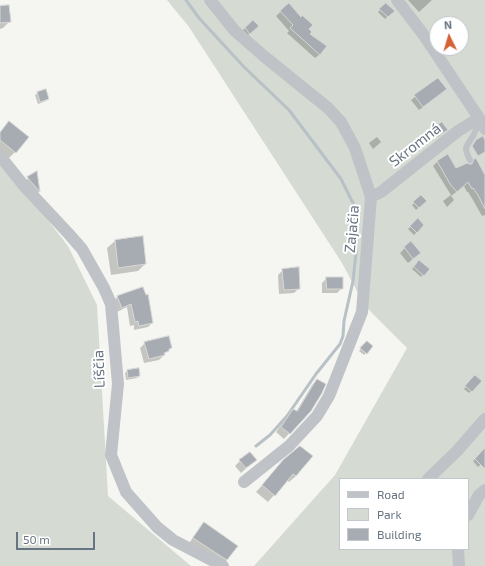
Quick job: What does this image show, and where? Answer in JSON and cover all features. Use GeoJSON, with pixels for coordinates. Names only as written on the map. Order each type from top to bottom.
{"type":"FeatureCollection","features":[{"type":"Feature","properties":{"kind":"street","name":"Zajačia"},"geometry":{"type":"LineString","coordinates":[[210,0],[235,31],[328,108],[341,122],[355,148],[371,197],[362,312],[329,396],[317,416],[294,441],[244,482]]}},
{"type":"Feature","properties":{"kind":"street"},"geometry":{"type":"LineString","coordinates":[[397,0],[423,34],[482,123]]}},
{"type":"Feature","properties":{"kind":"street","name":"Skromná"},"geometry":{"type":"LineString","coordinates":[[371,197],[381,192],[458,131],[482,123]]}},
{"type":"Feature","properties":{"kind":"street","name":"Líščia"},"geometry":{"type":"LineString","coordinates":[[0,156],[25,187],[82,249],[104,288],[111,304],[118,384],[111,455],[126,492],[157,527],[173,540],[223,566]]}},
{"type":"Feature","properties":{"kind":"street"},"geometry":{"type":"LineString","coordinates":[[429,478],[457,451],[485,419]]}},
{"type":"Feature","properties":{"kind":"street"},"geometry":{"type":"LineString","coordinates":[[469,513],[479,495],[485,490]]}},
{"type":"Feature","properties":{"kind":"street"},"geometry":{"type":"LineString","coordinates":[[458,550],[459,566]]}},
{"type":"Feature","properties":{"kind":"lane"},"geometry":{"type":"LineString","coordinates":[[470,160],[465,148],[482,123]]}},
{"type":"Feature","properties":{"kind":"green space"},"geometry":{"type":"Polygon","coordinates":[[[167,0],[485,0],[485,566],[254,566],[335,475],[407,348],[365,306],[342,263],[189,27],[167,0]]]}},
{"type":"Feature","properties":{"kind":"green space"},"geometry":{"type":"Polygon","coordinates":[[[0,165],[44,215],[68,246],[97,305],[108,496],[191,566],[0,566],[0,165]]]}},
{"type":"Feature","properties":{"kind":"building"},"geometry":{"type":"Polygon","coordinates":[[[289,3],[301,17],[302,15],[313,25],[309,29],[312,32],[310,34],[327,46],[320,55],[290,28],[293,25],[280,11],[289,3]]]}},
{"type":"Feature","properties":{"kind":"building"},"geometry":{"type":"Polygon","coordinates":[[[386,3],[395,11],[388,17],[379,9],[386,3]]]}},
{"type":"Feature","properties":{"kind":"building"},"geometry":{"type":"Polygon","coordinates":[[[9,5],[11,22],[0,23],[0,6],[9,5]]]}},
{"type":"Feature","properties":{"kind":"building"},"geometry":{"type":"Polygon","coordinates":[[[253,20],[259,26],[250,34],[245,28],[253,20]]]}},
{"type":"Feature","properties":{"kind":"building"},"geometry":{"type":"Polygon","coordinates":[[[438,78],[447,89],[423,107],[414,95],[438,78]]]}},
{"type":"Feature","properties":{"kind":"building"},"geometry":{"type":"Polygon","coordinates":[[[46,89],[49,99],[40,102],[37,92],[46,89]]]}},
{"type":"Feature","properties":{"kind":"building"},"geometry":{"type":"Polygon","coordinates":[[[9,121],[29,137],[16,153],[0,140],[0,133],[9,121]]]}},
{"type":"Feature","properties":{"kind":"building"},"geometry":{"type":"Polygon","coordinates":[[[442,122],[448,130],[440,135],[434,127],[442,122]]]}},
{"type":"Feature","properties":{"kind":"building"},"geometry":{"type":"Polygon","coordinates":[[[483,136],[485,140],[485,152],[478,156],[472,146],[476,140],[483,136]]]}},
{"type":"Feature","properties":{"kind":"building"},"geometry":{"type":"Polygon","coordinates":[[[448,154],[456,168],[467,163],[472,164],[476,158],[485,175],[485,209],[478,195],[468,182],[457,192],[450,184],[437,161],[448,154]]]}},
{"type":"Feature","properties":{"kind":"building"},"geometry":{"type":"Polygon","coordinates":[[[37,171],[40,192],[27,177],[37,171]]]}},
{"type":"Feature","properties":{"kind":"building"},"geometry":{"type":"Polygon","coordinates":[[[421,195],[427,201],[419,208],[413,202],[421,195]]]}},
{"type":"Feature","properties":{"kind":"building"},"geometry":{"type":"Polygon","coordinates":[[[418,218],[424,225],[417,233],[410,226],[418,218]]]}},
{"type":"Feature","properties":{"kind":"building"},"geometry":{"type":"Polygon","coordinates":[[[143,236],[146,264],[118,268],[115,240],[143,236]]]}},
{"type":"Feature","properties":{"kind":"building"},"geometry":{"type":"Polygon","coordinates":[[[411,241],[421,253],[413,259],[404,247],[411,241]]]}},
{"type":"Feature","properties":{"kind":"building"},"geometry":{"type":"Polygon","coordinates":[[[419,260],[430,269],[424,276],[414,267],[419,260]]]}},
{"type":"Feature","properties":{"kind":"building"},"geometry":{"type":"Polygon","coordinates":[[[299,267],[300,289],[284,290],[282,269],[299,267]]]}},
{"type":"Feature","properties":{"kind":"building"},"geometry":{"type":"Polygon","coordinates":[[[326,277],[343,277],[343,289],[327,289],[326,277]]]}},
{"type":"Feature","properties":{"kind":"building"},"geometry":{"type":"Polygon","coordinates":[[[143,287],[146,295],[148,294],[153,323],[139,326],[138,321],[135,322],[131,304],[122,308],[117,296],[143,287]]]}},
{"type":"Feature","properties":{"kind":"building"},"geometry":{"type":"Polygon","coordinates":[[[169,336],[172,348],[164,353],[165,355],[149,359],[144,342],[169,336]]]}},
{"type":"Feature","properties":{"kind":"building"},"geometry":{"type":"Polygon","coordinates":[[[367,341],[373,346],[367,354],[360,348],[367,341]]]}},
{"type":"Feature","properties":{"kind":"building"},"geometry":{"type":"Polygon","coordinates":[[[139,368],[140,376],[128,378],[127,370],[139,368]]]}},
{"type":"Feature","properties":{"kind":"building"},"geometry":{"type":"Polygon","coordinates":[[[475,375],[482,381],[472,392],[465,386],[475,375]]]}},
{"type":"Feature","properties":{"kind":"building"},"geometry":{"type":"Polygon","coordinates":[[[317,379],[326,384],[322,393],[311,411],[290,434],[281,427],[293,409],[297,411],[317,379]]]}},
{"type":"Feature","properties":{"kind":"building"},"geometry":{"type":"Polygon","coordinates":[[[300,446],[313,456],[296,476],[293,474],[275,496],[262,485],[283,460],[300,446]]]}},
{"type":"Feature","properties":{"kind":"building"},"geometry":{"type":"Polygon","coordinates":[[[485,448],[485,469],[475,459],[485,448]]]}},
{"type":"Feature","properties":{"kind":"building"},"geometry":{"type":"Polygon","coordinates":[[[250,452],[257,460],[246,468],[239,460],[250,452]]]}},
{"type":"Feature","properties":{"kind":"building"},"geometry":{"type":"Polygon","coordinates":[[[204,522],[238,546],[227,560],[193,538],[204,522]]]}},
{"type":"Feature","properties":{"kind":"waterway"},"geometry":{"type":"LineString","coordinates":[[186,0],[199,18],[244,67],[289,110],[341,179],[353,203],[356,213],[356,253],[353,281],[344,321],[343,336],[340,344],[316,374],[287,416],[270,435],[256,446]]}}]}
